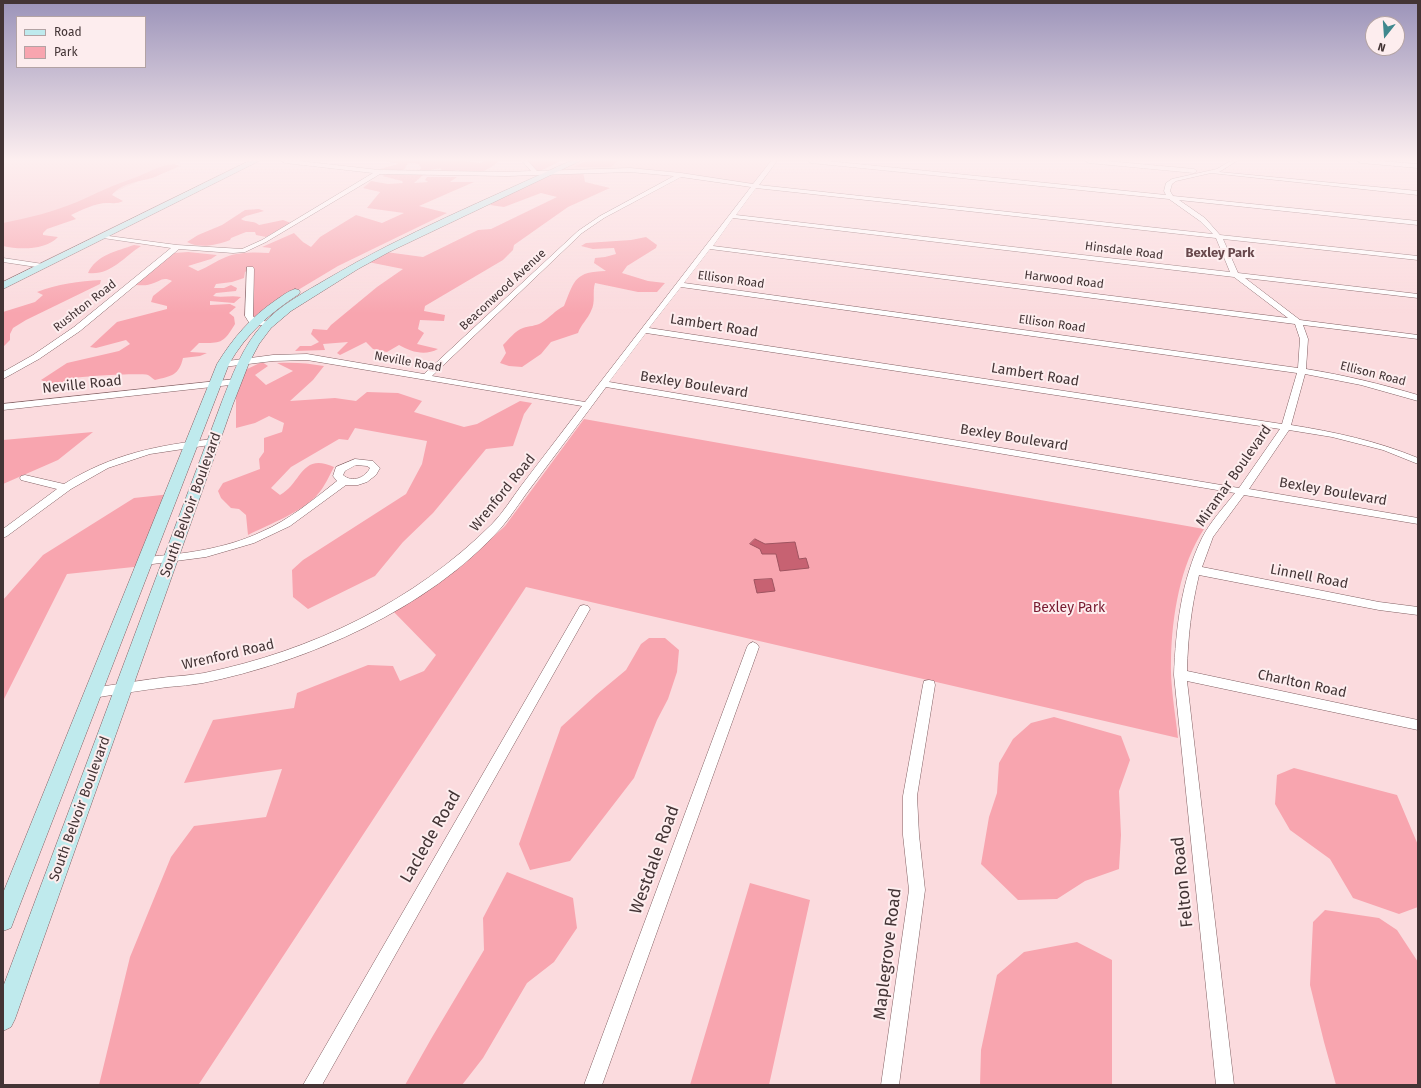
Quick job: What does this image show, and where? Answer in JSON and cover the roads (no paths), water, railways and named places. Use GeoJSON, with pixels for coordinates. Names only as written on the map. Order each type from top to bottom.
{"type":"FeatureCollection","features":[{"type":"Feature","properties":{"kind":"street"},"geometry":{"type":"LineString","coordinates":[[3,286],[152,212]]}},
{"type":"Feature","properties":{"kind":"street"},"geometry":{"type":"LineString","coordinates":[[103,236],[176,247],[233,252],[250,249],[312,212]]}},
{"type":"Feature","properties":{"kind":"street","name":"South Belvoir Boulevard"},"geometry":{"type":"LineString","coordinates":[[3,920],[223,364],[233,346],[253,322],[288,296],[338,266],[450,212]]}},
{"type":"Feature","properties":{"kind":"street","name":"South Belvoir Boulevard"},"geometry":{"type":"LineString","coordinates":[[3,1019],[125,688],[213,442],[244,362],[256,339],[268,324],[301,300],[342,274],[386,250],[463,212]]}},
{"type":"Feature","properties":{"kind":"street","name":"Beaconwood Avenue"},"geometry":{"type":"LineString","coordinates":[[426,377],[580,232],[612,212]]}},
{"type":"Feature","properties":{"kind":"street","name":"Wrenford Road"},"geometry":{"type":"LineString","coordinates":[[93,693],[206,677],[283,657],[348,632],[401,602],[446,573],[478,545],[497,525],[735,212]]}},
{"type":"Feature","properties":{"kind":"street"},"geometry":{"type":"LineString","coordinates":[[994,212],[1418,258]]}},
{"type":"Feature","properties":{"kind":"street"},"geometry":{"type":"LineString","coordinates":[[1190,212],[1207,224],[1218,236],[1230,268],[1236,275],[1298,322]]}},
{"type":"Feature","properties":{"kind":"street"},"geometry":{"type":"LineString","coordinates":[[1311,212],[1418,223]]}},
{"type":"Feature","properties":{"kind":"street","name":"Hinsdale Road"},"geometry":{"type":"LineString","coordinates":[[732,216],[1418,296]]}},
{"type":"Feature","properties":{"kind":"street","name":"Rushton Road"},"geometry":{"type":"LineString","coordinates":[[3,376],[36,357],[77,329],[176,247]]}},
{"type":"Feature","properties":{"kind":"street","name":"Harwood Road"},"geometry":{"type":"LineString","coordinates":[[708,248],[1418,337]]}},
{"type":"Feature","properties":{"kind":"street"},"geometry":{"type":"LineString","coordinates":[[3,260],[43,266]]}},
{"type":"Feature","properties":{"kind":"street"},"geometry":{"type":"LineString","coordinates":[[250,269],[249,312],[253,322],[268,324]]}},
{"type":"Feature","properties":{"kind":"street","name":"Ellison Road"},"geometry":{"type":"LineString","coordinates":[[680,285],[1302,371],[1339,377],[1389,389],[1418,398]]}},
{"type":"Feature","properties":{"kind":"street","name":"Miramar Boulevard"},"geometry":{"type":"LineString","coordinates":[[1180,674],[1184,616],[1195,570],[1208,537],[1243,490],[1286,427],[1302,371],[1304,339],[1298,322]]}},
{"type":"Feature","properties":{"kind":"street","name":"Lambert Road"},"geometry":{"type":"LineString","coordinates":[[644,330],[1351,438],[1386,448],[1418,461]]}},
{"type":"Feature","properties":{"kind":"street","name":"Neville Road"},"geometry":{"type":"LineString","coordinates":[[223,364],[307,356],[589,405]]}},
{"type":"Feature","properties":{"kind":"street","name":"Neville Road"},"geometry":{"type":"LineString","coordinates":[[3,407],[236,382]]}},
{"type":"Feature","properties":{"kind":"street","name":"Bexley Boulevard"},"geometry":{"type":"LineString","coordinates":[[604,384],[1418,520]]}},
{"type":"Feature","properties":{"kind":"street"},"geometry":{"type":"LineString","coordinates":[[3,534],[66,488],[90,473],[122,459],[162,448],[213,442]]}},
{"type":"Feature","properties":{"kind":"street"},"geometry":{"type":"LineString","coordinates":[[25,478],[66,488]]}},
{"type":"Feature","properties":{"kind":"street"},"geometry":{"type":"LineString","coordinates":[[145,561],[171,559],[216,552],[265,534],[301,514],[344,481]]}},
{"type":"Feature","properties":{"kind":"street","name":"Linnell Road"},"geometry":{"type":"LineString","coordinates":[[1195,570],[1380,606],[1418,611]]}},
{"type":"Feature","properties":{"kind":"street","name":"Laclede Road"},"geometry":{"type":"LineString","coordinates":[[312,1085],[584,609]]}},
{"type":"Feature","properties":{"kind":"street","name":"Westdale Road"},"geometry":{"type":"LineString","coordinates":[[593,1085],[753,648]]}},
{"type":"Feature","properties":{"kind":"street","name":"Charlton Road"},"geometry":{"type":"LineString","coordinates":[[1180,674],[1418,725]]}},
{"type":"Feature","properties":{"kind":"street","name":"Felton Road"},"geometry":{"type":"LineString","coordinates":[[1180,674],[1225,1085]]}},
{"type":"Feature","properties":{"kind":"street","name":"Maplegrove Road"},"geometry":{"type":"LineString","coordinates":[[890,1085],[917,890],[911,835],[910,796],[929,685]]}},
{"type":"Feature","properties":{"kind":"district","name":"Bexley Park"},"geometry":{"type":"Point","coordinates":[1220,253]}}]}
